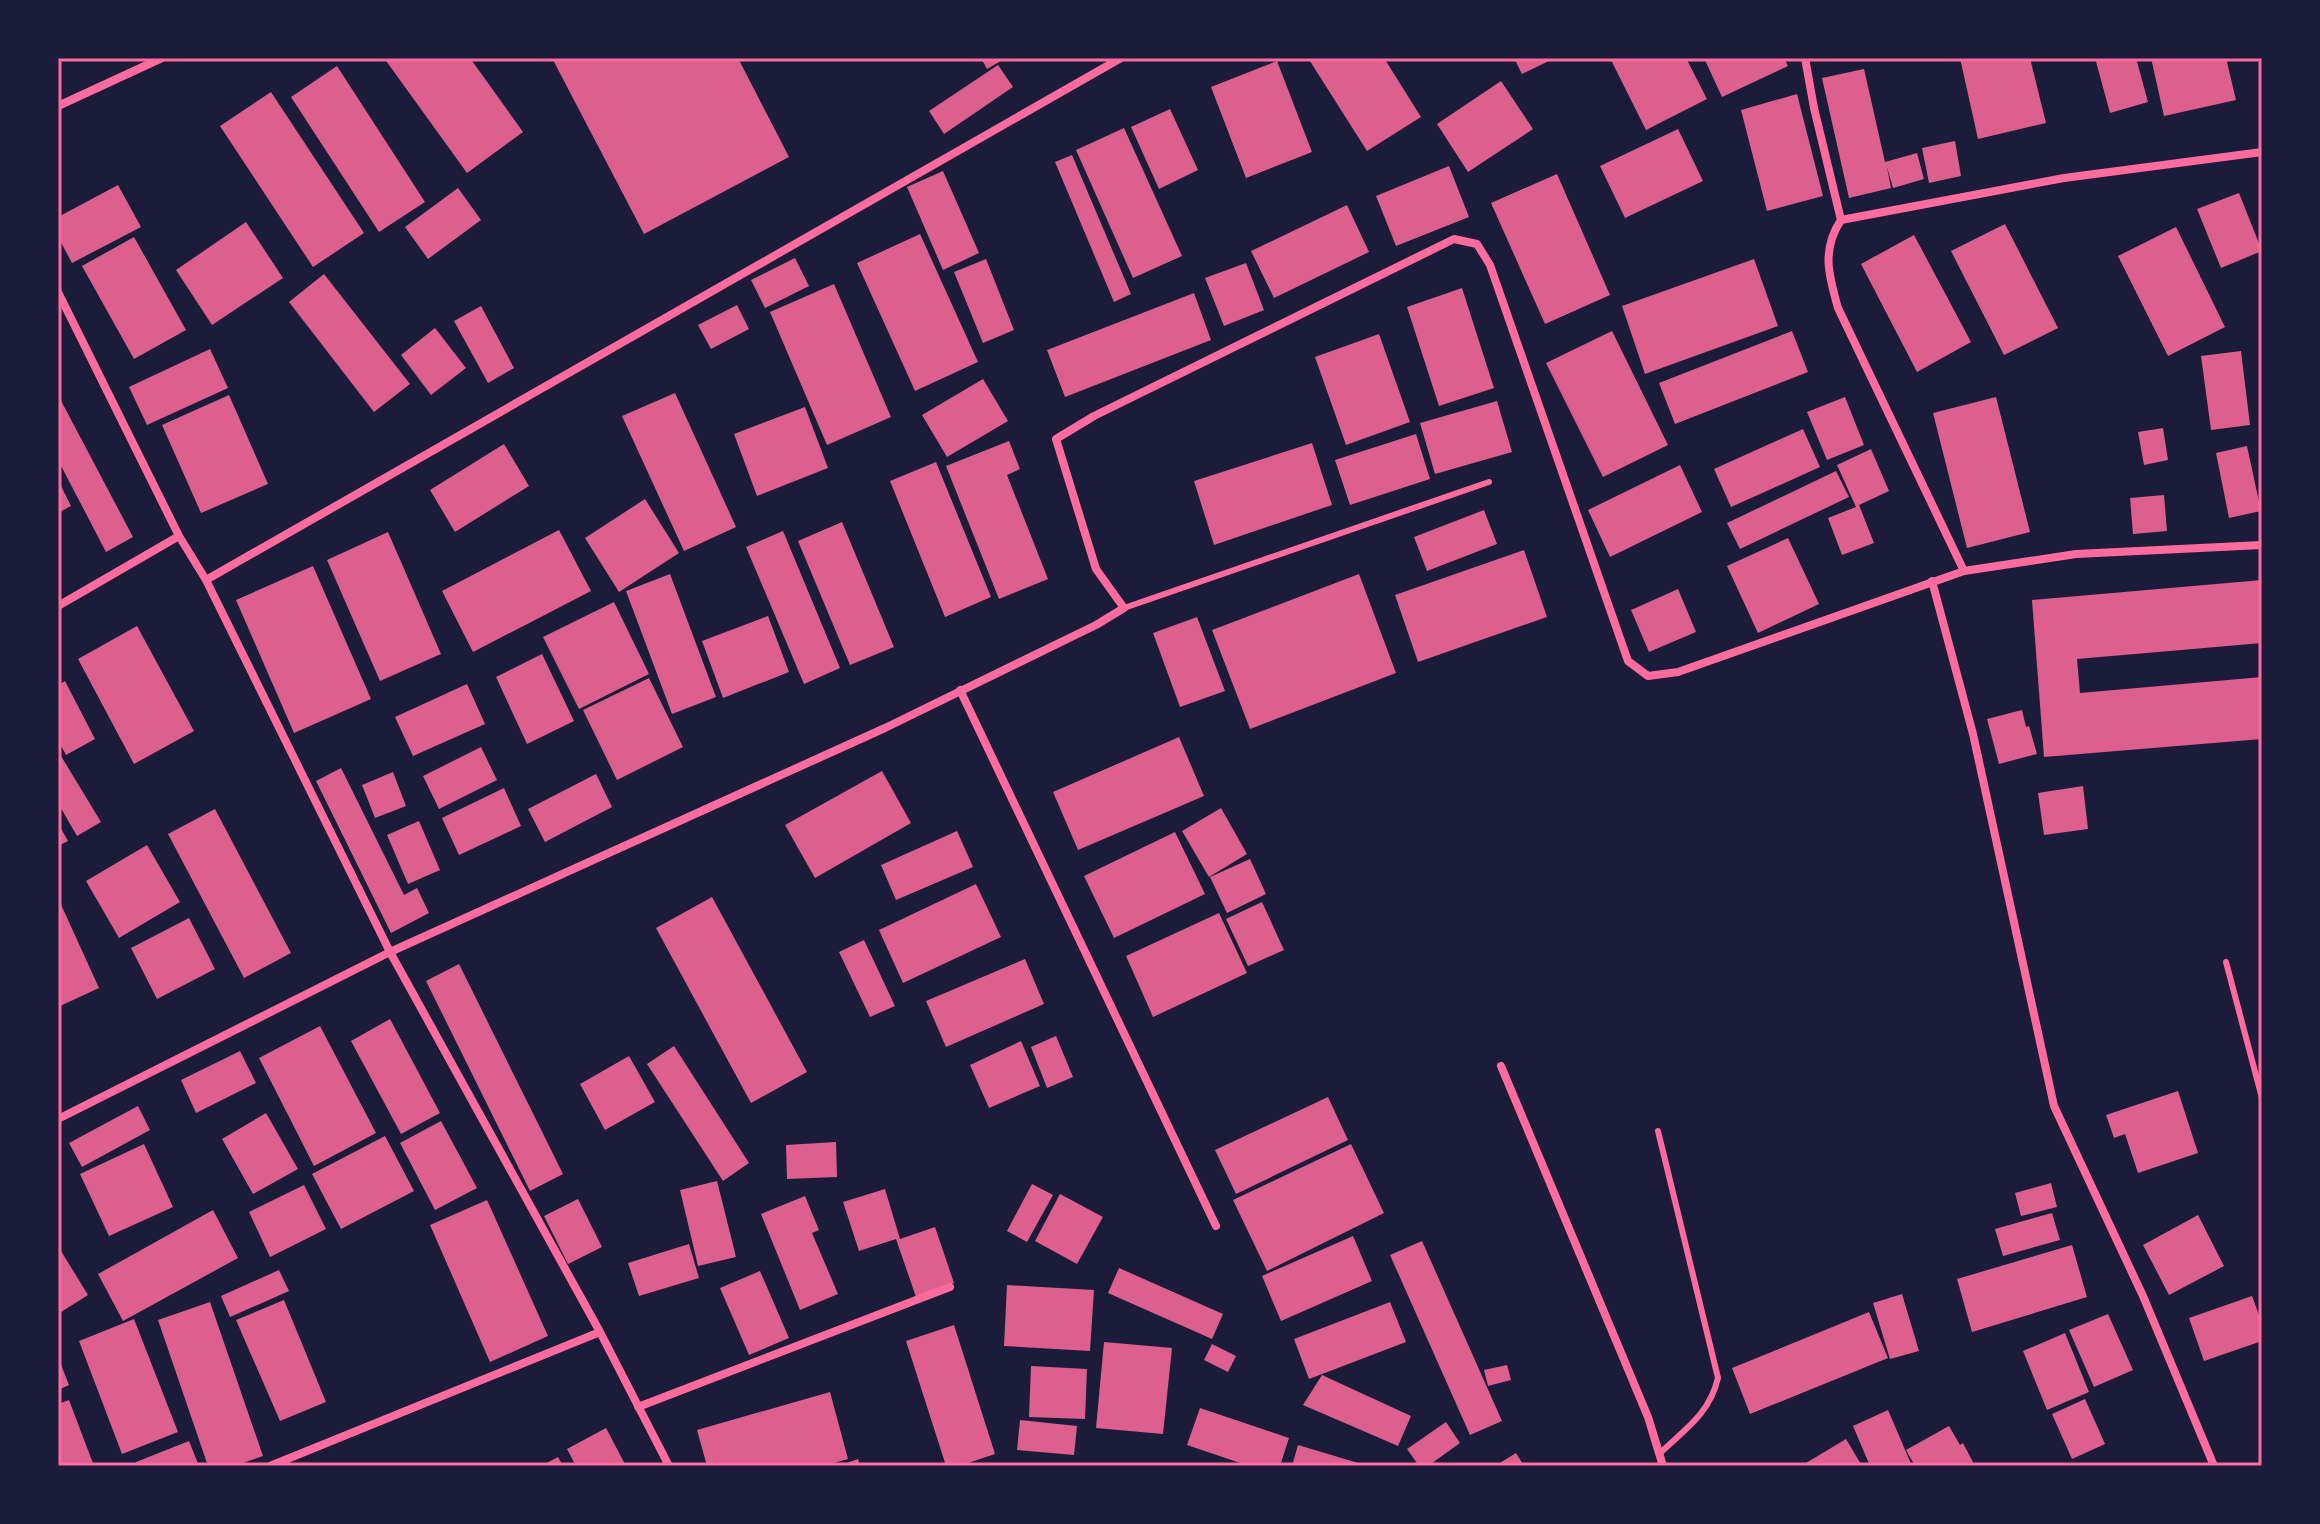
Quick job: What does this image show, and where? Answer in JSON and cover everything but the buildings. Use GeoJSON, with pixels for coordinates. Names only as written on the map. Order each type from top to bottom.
{"type":"FeatureCollection","features":[{"type":"Feature","properties":{"kind":"street"},"geometry":{"type":"LineString","coordinates":[[58,106],[162,58]]}},
{"type":"Feature","properties":{"kind":"street"},"geometry":{"type":"LineString","coordinates":[[206,580],[1121,58]]}},
{"type":"Feature","properties":{"kind":"street"},"geometry":{"type":"LineString","coordinates":[[1805,58],[1841,220],[1833,233],[1827,269],[1838,308],[1964,571]]}},
{"type":"Feature","properties":{"kind":"street"},"geometry":{"type":"LineString","coordinates":[[1841,220],[2064,178],[2262,152]]}},
{"type":"Feature","properties":{"kind":"street"},"geometry":{"type":"LineString","coordinates":[[58,1119],[390,952],[885,728],[1096,625],[1124,608],[1096,569],[1056,439],[1094,416],[1454,239],[1477,244],[1490,265],[1628,661],[1648,676],[1678,672],[1964,571],[2076,554],[2262,545]]}},
{"type":"Feature","properties":{"kind":"street"},"geometry":{"type":"LineString","coordinates":[[58,292],[179,536],[206,580],[390,952],[600,1332],[669,1466]]}},
{"type":"Feature","properties":{"kind":"street"},"geometry":{"type":"LineString","coordinates":[[58,606],[179,536]]}},
{"type":"Feature","properties":{"kind":"street"},"geometry":{"type":"LineString","coordinates":[[1932,581],[1973,734],[2054,1106],[2143,1296],[2214,1466]]}},
{"type":"Feature","properties":{"kind":"street"},"geometry":{"type":"LineString","coordinates":[[960,690],[1216,1226]]}},
{"type":"Feature","properties":{"kind":"street"},"geometry":{"type":"LineString","coordinates":[[1501,1066],[1648,1417],[1663,1466]]}},
{"type":"Feature","properties":{"kind":"street"},"geometry":{"type":"LineString","coordinates":[[638,1407],[950,1287]]}},
{"type":"Feature","properties":{"kind":"street"},"geometry":{"type":"LineString","coordinates":[[270,1466],[600,1332]]}},
{"type":"Feature","properties":{"kind":"lane"},"geometry":{"type":"LineString","coordinates":[[1124,608],[1489,482]]}},
{"type":"Feature","properties":{"kind":"lane"},"geometry":{"type":"LineString","coordinates":[[2226,962],[2262,1098]]}},
{"type":"Feature","properties":{"kind":"lane"},"geometry":{"type":"LineString","coordinates":[[1658,1131],[1718,1378],[1713,1399],[1702,1414],[1659,1454]]}}]}
